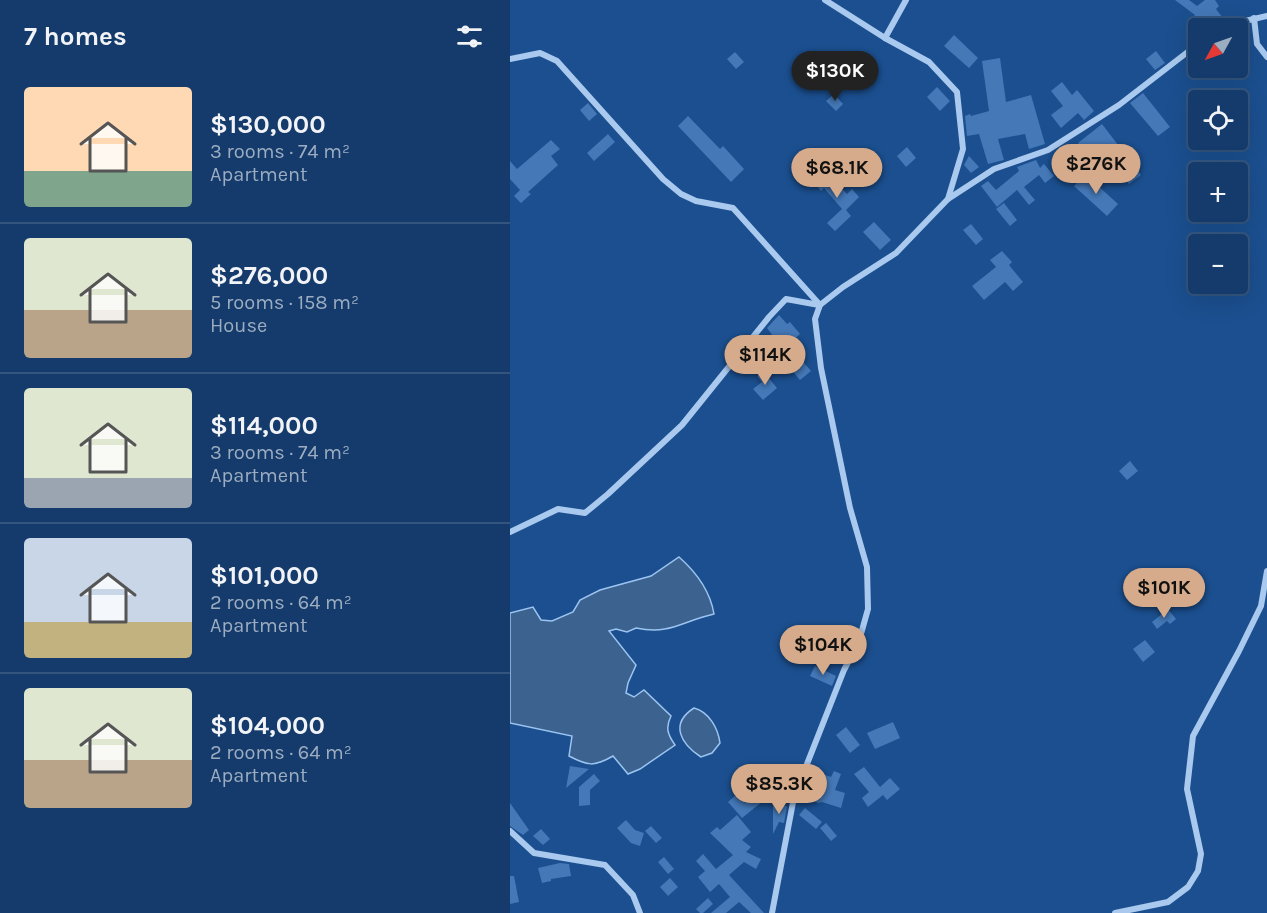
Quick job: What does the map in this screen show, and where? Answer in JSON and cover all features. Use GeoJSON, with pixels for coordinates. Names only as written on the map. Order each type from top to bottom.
{"type":"FeatureCollection","features":[{"type":"Feature","properties":{"kind":"street"},"geometry":{"type":"LineString","coordinates":[[825,0],[885,38],[929,62],[957,92],[963,149],[948,199]]}},
{"type":"Feature","properties":{"kind":"street"},"geometry":{"type":"LineString","coordinates":[[885,38],[906,0]]}},
{"type":"Feature","properties":{"kind":"street"},"geometry":{"type":"LineString","coordinates":[[1248,20],[1267,16]]}},
{"type":"Feature","properties":{"kind":"street"},"geometry":{"type":"LineString","coordinates":[[1254,18],[1257,44],[1267,57]]}},
{"type":"Feature","properties":{"kind":"street"},"geometry":{"type":"LineString","coordinates":[[772,913],[794,796],[844,670],[859,641],[868,609],[867,567],[850,508],[821,368],[816,319],[820,305],[843,287],[896,253],[948,199],[994,169],[1048,150],[1119,105],[1188,52]]}},
{"type":"Feature","properties":{"kind":"street"},"geometry":{"type":"LineString","coordinates":[[510,59],[540,53],[556,62],[663,179],[681,194],[696,201],[732,208],[820,305]]}},
{"type":"Feature","properties":{"kind":"street"},"geometry":{"type":"LineString","coordinates":[[510,532],[558,509],[585,513],[682,425],[786,299],[820,305]]}},
{"type":"Feature","properties":{"kind":"street"},"geometry":{"type":"LineString","coordinates":[[1115,913],[1168,902],[1188,887],[1198,871],[1201,854],[1187,789],[1193,736],[1261,606],[1267,571]]}},
{"type":"Feature","properties":{"kind":"street"},"geometry":{"type":"LineString","coordinates":[[510,831],[534,853],[606,865],[633,895],[640,913]]}},
{"type":"Feature","properties":{"kind":"water"},"geometry":{"type":"Polygon","coordinates":[[[679,557],[701,582],[714,614],[658,630],[636,628],[627,632],[616,629],[609,631],[636,665],[626,693],[634,697],[644,690],[671,716],[668,731],[675,745],[640,769],[628,774],[613,756],[591,764],[569,756],[572,736],[510,723],[510,613],[533,607],[541,620],[552,621],[573,612],[580,600],[600,590],[651,576],[679,557]]]}},
{"type":"Feature","properties":{"kind":"water"},"geometry":{"type":"Polygon","coordinates":[[[694,708],[704,713],[712,721],[720,743],[712,753],[701,757],[683,740],[680,727],[686,714],[694,708]]]}},
{"type":"Feature","properties":{"kind":"building"},"geometry":{"type":"Polygon","coordinates":[[[1175,0],[1189,0],[1197,6],[1205,0],[1215,0],[1219,6],[1216,9],[1223,18],[1192,18],[1195,15],[1175,0]]]}},
{"type":"Feature","properties":{"kind":"building"},"geometry":{"type":"Polygon","coordinates":[[[954,35],[978,58],[969,68],[944,46],[954,35]]]}},
{"type":"Feature","properties":{"kind":"building"},"geometry":{"type":"Polygon","coordinates":[[[1156,51],[1165,63],[1155,70],[1146,59],[1156,51]]]}},
{"type":"Feature","properties":{"kind":"building"},"geometry":{"type":"Polygon","coordinates":[[[735,52],[744,62],[736,69],[727,59],[735,52]]]}},
{"type":"Feature","properties":{"kind":"building"},"geometry":{"type":"Polygon","coordinates":[[[1000,58],[1006,102],[1031,95],[1045,144],[1029,149],[1025,134],[998,139],[1004,160],[988,164],[979,134],[967,136],[965,116],[989,111],[982,61],[1000,58]]]}},
{"type":"Feature","properties":{"kind":"building"},"geometry":{"type":"Polygon","coordinates":[[[1062,82],[1072,95],[1077,90],[1094,111],[1084,120],[1078,113],[1061,128],[1051,115],[1063,106],[1051,91],[1062,82]]]}},
{"type":"Feature","properties":{"kind":"building"},"geometry":{"type":"Polygon","coordinates":[[[937,87],[950,101],[940,111],[927,97],[937,87]]]}},
{"type":"Feature","properties":{"kind":"building"},"geometry":{"type":"Polygon","coordinates":[[[1143,93],[1170,127],[1158,136],[1130,103],[1143,93]]]}},
{"type":"Feature","properties":{"kind":"building"},"geometry":{"type":"Polygon","coordinates":[[[834,94],[843,104],[836,111],[826,101],[834,94]]]}},
{"type":"Feature","properties":{"kind":"building"},"geometry":{"type":"Polygon","coordinates":[[[588,103],[597,114],[589,121],[580,110],[588,103]]]}},
{"type":"Feature","properties":{"kind":"building"},"geometry":{"type":"Polygon","coordinates":[[[688,116],[720,149],[723,146],[744,169],[731,182],[678,126],[688,116]]]}},
{"type":"Feature","properties":{"kind":"building"},"geometry":{"type":"Polygon","coordinates":[[[1102,124],[1141,175],[1129,184],[1103,147],[1090,158],[1078,143],[1102,124]]]}},
{"type":"Feature","properties":{"kind":"building"},"geometry":{"type":"Polygon","coordinates":[[[608,134],[615,142],[594,161],[587,153],[608,134]]]}},
{"type":"Feature","properties":{"kind":"building"},"geometry":{"type":"Polygon","coordinates":[[[551,140],[560,149],[551,156],[558,165],[528,192],[531,194],[521,203],[514,196],[520,190],[510,179],[510,161],[517,169],[551,140]]]}},
{"type":"Feature","properties":{"kind":"building"},"geometry":{"type":"Polygon","coordinates":[[[907,147],[916,158],[906,167],[897,156],[907,147]]]}},
{"type":"Feature","properties":{"kind":"building"},"geometry":{"type":"Polygon","coordinates":[[[969,156],[979,167],[971,173],[964,165],[969,156]]]}},
{"type":"Feature","properties":{"kind":"building"},"geometry":{"type":"Polygon","coordinates":[[[1036,160],[1040,168],[1044,164],[1054,176],[1045,183],[1039,175],[1024,187],[1035,200],[1029,205],[1017,190],[997,207],[981,186],[988,181],[996,190],[1019,171],[1017,167],[1036,160]]]}},
{"type":"Feature","properties":{"kind":"building"},"geometry":{"type":"Polygon","coordinates":[[[825,171],[847,194],[852,189],[859,197],[846,210],[851,216],[835,231],[827,223],[842,209],[824,188],[821,191],[813,181],[825,171]]]}},
{"type":"Feature","properties":{"kind":"building"},"geometry":{"type":"Polygon","coordinates":[[[1085,174],[1118,204],[1107,216],[1074,186],[1085,174]]]}},
{"type":"Feature","properties":{"kind":"building"},"geometry":{"type":"Polygon","coordinates":[[[1004,203],[1017,220],[1010,226],[996,209],[1004,203]]]}},
{"type":"Feature","properties":{"kind":"building"},"geometry":{"type":"Polygon","coordinates":[[[874,222],[891,240],[880,250],[863,232],[874,222]]]}},
{"type":"Feature","properties":{"kind":"building"},"geometry":{"type":"Polygon","coordinates":[[[971,224],[983,239],[976,245],[963,230],[971,224]]]}},
{"type":"Feature","properties":{"kind":"building"},"geometry":{"type":"Polygon","coordinates":[[[1002,251],[1012,262],[1009,265],[1023,282],[1013,291],[1005,282],[984,300],[972,286],[996,267],[990,260],[1002,251]]]}},
{"type":"Feature","properties":{"kind":"building"},"geometry":{"type":"Polygon","coordinates":[[[779,315],[787,324],[790,322],[800,334],[791,342],[802,354],[799,357],[811,371],[800,380],[781,357],[786,353],[767,328],[779,315]]]}},
{"type":"Feature","properties":{"kind":"building"},"geometry":{"type":"Polygon","coordinates":[[[763,371],[777,388],[763,400],[753,389],[762,382],[757,376],[763,371]]]}},
{"type":"Feature","properties":{"kind":"building"},"geometry":{"type":"Polygon","coordinates":[[[1130,461],[1138,471],[1127,480],[1119,471],[1130,461]]]}},
{"type":"Feature","properties":{"kind":"building"},"geometry":{"type":"Polygon","coordinates":[[[1168,609],[1176,619],[1170,624],[1167,621],[1157,629],[1152,622],[1168,609]]]}},
{"type":"Feature","properties":{"kind":"building"},"geometry":{"type":"Polygon","coordinates":[[[1145,640],[1155,652],[1143,662],[1133,649],[1145,640]]]}},
{"type":"Feature","properties":{"kind":"building"},"geometry":{"type":"Polygon","coordinates":[[[815,666],[836,676],[832,686],[810,676],[815,666]]]}},
{"type":"Feature","properties":{"kind":"building"},"geometry":{"type":"Polygon","coordinates":[[[893,722],[900,738],[875,749],[867,733],[893,722]]]}},
{"type":"Feature","properties":{"kind":"building"},"geometry":{"type":"Polygon","coordinates":[[[846,727],[860,745],[850,753],[836,735],[846,727]]]}},
{"type":"Feature","properties":{"kind":"building"},"geometry":{"type":"Polygon","coordinates":[[[570,766],[589,769],[566,788],[570,766]]]}},
{"type":"Feature","properties":{"kind":"building"},"geometry":{"type":"Polygon","coordinates":[[[864,767],[880,787],[890,778],[900,789],[887,800],[883,795],[868,807],[862,798],[869,792],[854,774],[864,767]]]}},
{"type":"Feature","properties":{"kind":"building"},"geometry":{"type":"Polygon","coordinates":[[[813,771],[831,777],[834,771],[841,774],[835,790],[845,793],[841,808],[822,802],[818,803],[801,794],[813,771]]]}},
{"type":"Feature","properties":{"kind":"building"},"geometry":{"type":"Polygon","coordinates":[[[594,774],[600,781],[590,790],[590,805],[579,806],[579,787],[594,774]]]}},
{"type":"Feature","properties":{"kind":"building"},"geometry":{"type":"Polygon","coordinates":[[[767,784],[774,792],[742,818],[728,802],[737,794],[745,803],[767,784]]]}},
{"type":"Feature","properties":{"kind":"building"},"geometry":{"type":"Polygon","coordinates":[[[510,803],[529,830],[523,835],[510,826],[510,803]]]}},
{"type":"Feature","properties":{"kind":"building"},"geometry":{"type":"Polygon","coordinates":[[[773,805],[787,806],[784,823],[779,822],[773,834],[773,805]]]}},
{"type":"Feature","properties":{"kind":"building"},"geometry":{"type":"Polygon","coordinates":[[[805,808],[822,822],[816,829],[799,815],[805,808]]]}},
{"type":"Feature","properties":{"kind":"building"},"geometry":{"type":"Polygon","coordinates":[[[737,815],[751,832],[742,840],[751,847],[746,852],[761,859],[756,869],[744,862],[729,875],[764,913],[751,913],[739,902],[726,913],[711,913],[730,897],[719,884],[710,892],[698,877],[705,871],[696,861],[703,854],[716,869],[733,855],[710,833],[717,827],[720,830],[737,815]]]}},
{"type":"Feature","properties":{"kind":"building"},"geometry":{"type":"Polygon","coordinates":[[[626,820],[635,830],[644,833],[640,846],[631,843],[617,828],[626,820]]]}},
{"type":"Feature","properties":{"kind":"building"},"geometry":{"type":"Polygon","coordinates":[[[826,823],[837,836],[831,841],[820,828],[826,823]]]}},
{"type":"Feature","properties":{"kind":"building"},"geometry":{"type":"Polygon","coordinates":[[[651,826],[662,838],[656,843],[645,831],[651,826]]]}},
{"type":"Feature","properties":{"kind":"building"},"geometry":{"type":"Polygon","coordinates":[[[541,829],[550,839],[543,845],[533,836],[541,829]]]}},
{"type":"Feature","properties":{"kind":"building"},"geometry":{"type":"Polygon","coordinates":[[[664,857],[674,869],[668,874],[658,862],[664,857]]]}},
{"type":"Feature","properties":{"kind":"building"},"geometry":{"type":"Polygon","coordinates":[[[560,863],[569,864],[571,876],[542,883],[538,868],[560,863]]]}},
{"type":"Feature","properties":{"kind":"building"},"geometry":{"type":"Polygon","coordinates":[[[510,876],[514,876],[519,902],[510,904],[510,876]]]}},
{"type":"Feature","properties":{"kind":"building"},"geometry":{"type":"Polygon","coordinates":[[[670,878],[678,887],[668,896],[660,887],[670,878]]]}},
{"type":"Feature","properties":{"kind":"building"},"geometry":{"type":"Polygon","coordinates":[[[708,898],[713,904],[700,913],[696,909],[708,898]]]}}]}
